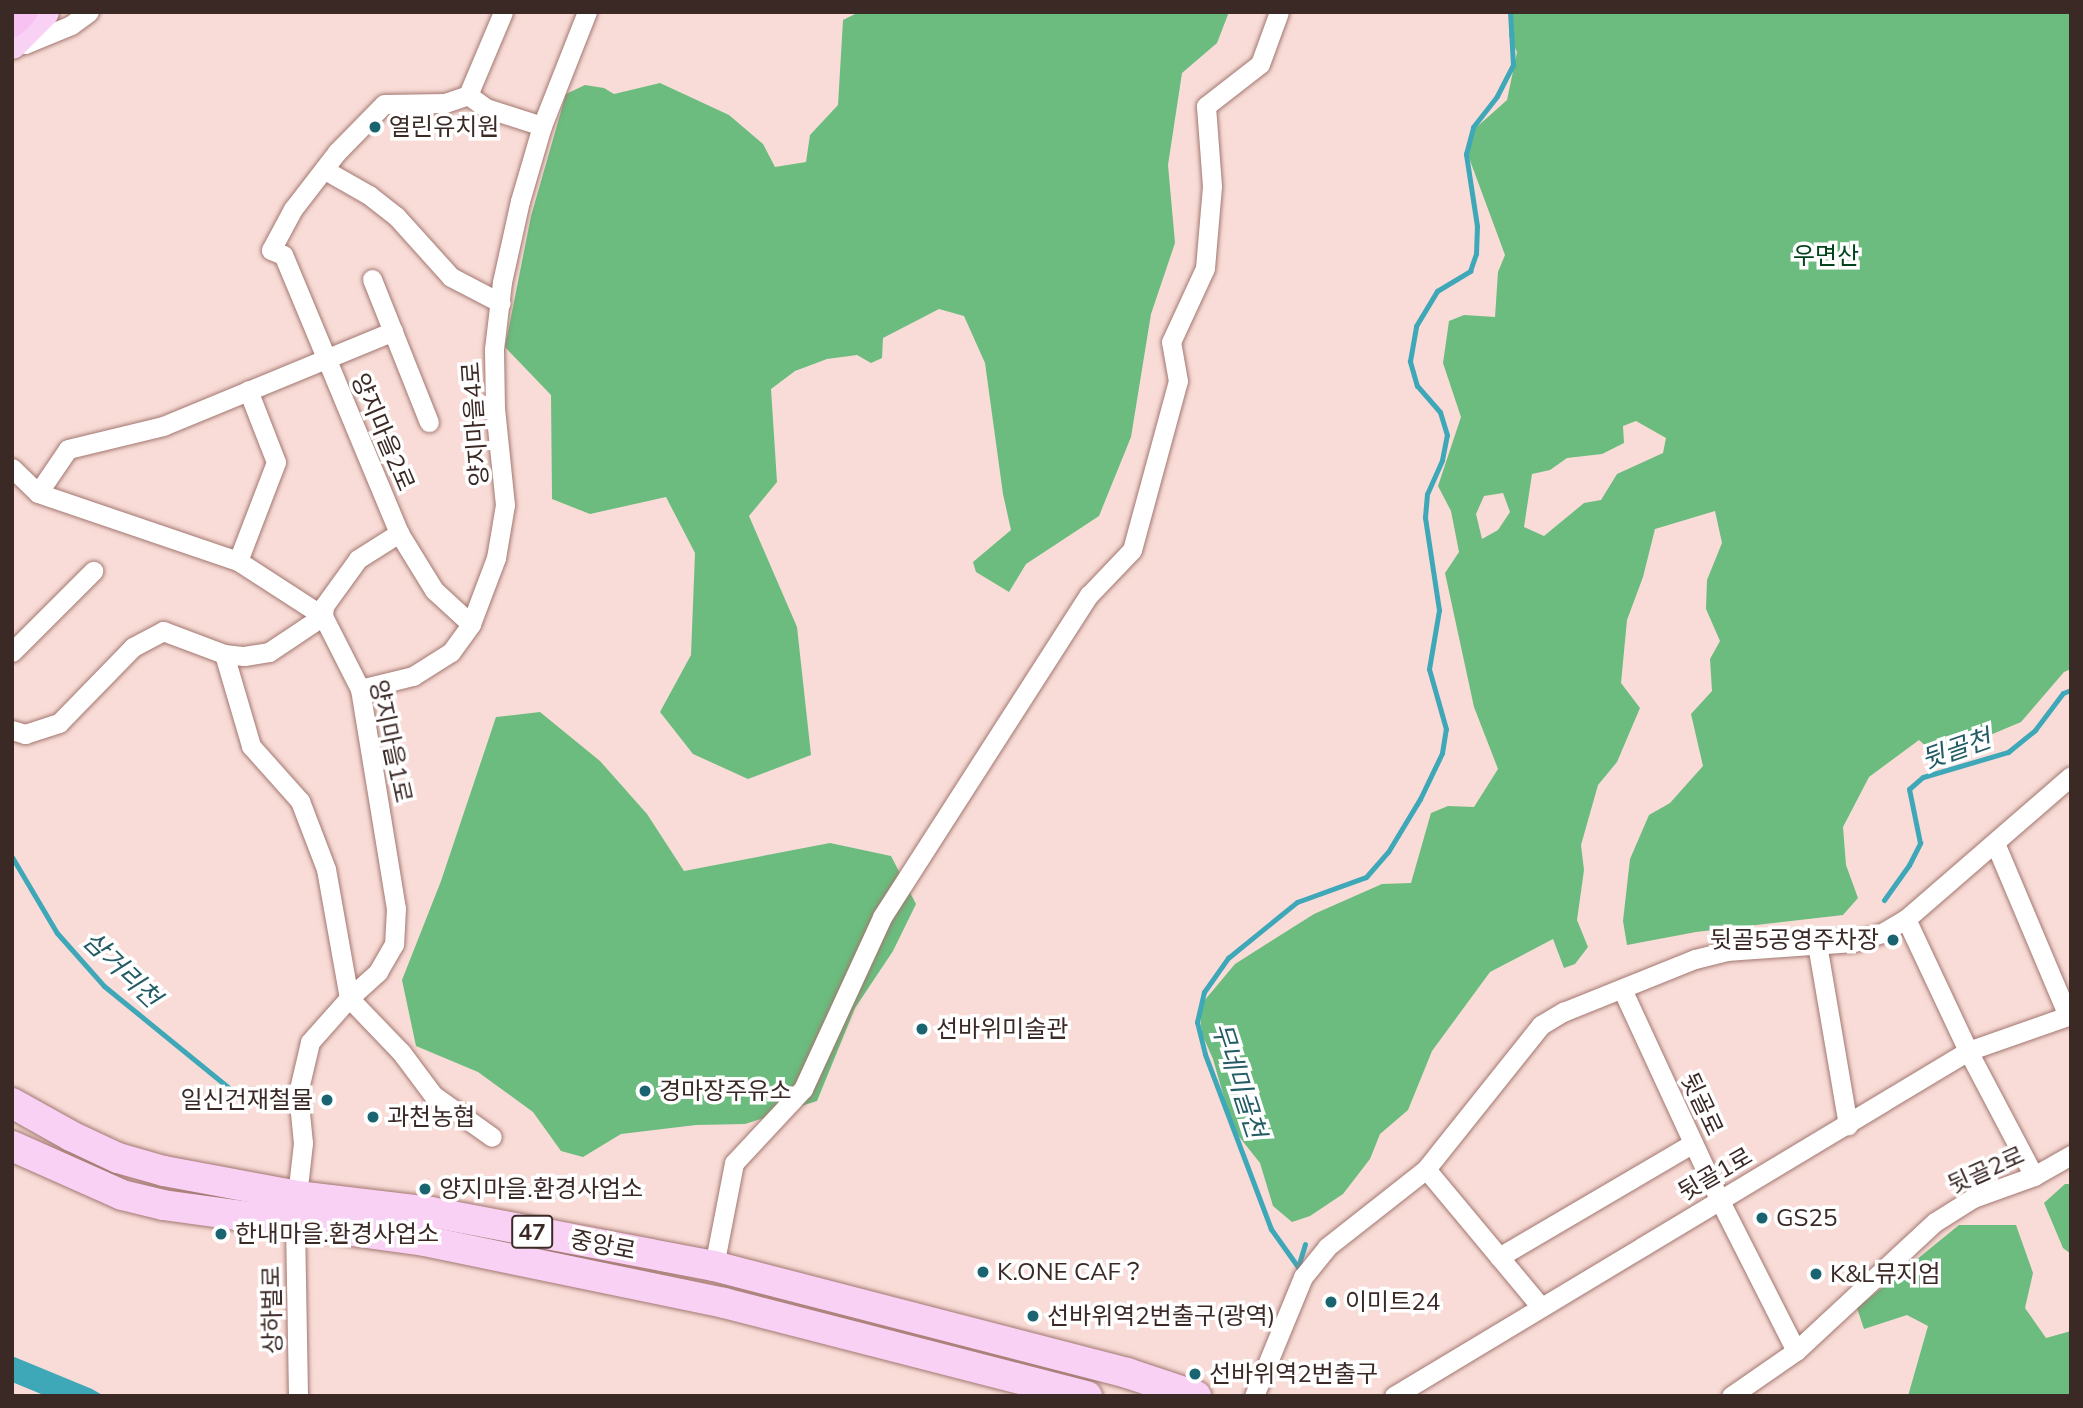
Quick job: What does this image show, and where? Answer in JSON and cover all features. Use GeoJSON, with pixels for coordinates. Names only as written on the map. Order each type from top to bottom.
{"type":"FeatureCollection","features":[{"type":"Feature","properties":{"kind":"main road"},"geometry":{"type":"LineString","coordinates":[[15,30],[44,12]]}},
{"type":"Feature","properties":{"kind":"main road","name":"중앙로"},"geometry":{"type":"LineString","coordinates":[[12,1103],[71,1136],[118,1158],[296,1210],[425,1241],[724,1303],[1087,1396]]}},
{"type":"Feature","properties":{"kind":"main road","name":"중앙로"},"geometry":{"type":"LineString","coordinates":[[12,1146],[122,1195],[163,1205],[431,1212],[714,1266],[1127,1373],[1196,1396]]}},
{"type":"Feature","properties":{"kind":"street"},"geometry":{"type":"LineString","coordinates":[[15,30],[25,44],[71,25],[89,12]]}},
{"type":"Feature","properties":{"kind":"street"},"geometry":{"type":"LineString","coordinates":[[501,303],[451,277],[396,216],[369,195],[325,170],[337,152],[384,104],[445,103],[468,95],[503,12]]}},
{"type":"Feature","properties":{"kind":"street","name":"양지마을4로"},"geometry":{"type":"LineString","coordinates":[[360,689],[413,676],[451,652],[471,624],[496,558],[505,505],[495,408],[494,349],[502,282],[520,201],[541,126],[587,12]]}},
{"type":"Feature","properties":{"kind":"street"},"geometry":{"type":"LineString","coordinates":[[714,1266],[734,1163],[803,1089],[882,917],[1089,594],[1132,550],[1178,381],[1171,342],[1205,268],[1212,186],[1206,106],[1219,92],[1260,64],[1279,12]]}},
{"type":"Feature","properties":{"kind":"street"},"geometry":{"type":"LineString","coordinates":[[468,95],[486,108],[541,126]]}},
{"type":"Feature","properties":{"kind":"street","name":"양지마을2로"},"geometry":{"type":"LineString","coordinates":[[325,170],[293,209],[271,250],[283,255],[400,533],[434,590],[471,624]]}},
{"type":"Feature","properties":{"kind":"street"},"geometry":{"type":"LineString","coordinates":[[372,279],[429,422]]}},
{"type":"Feature","properties":{"kind":"street"},"geometry":{"type":"LineString","coordinates":[[38,493],[68,449],[163,426],[393,331]]}},
{"type":"Feature","properties":{"kind":"street"},"geometry":{"type":"LineString","coordinates":[[238,561],[276,461],[248,390]]}},
{"type":"Feature","properties":{"kind":"street"},"geometry":{"type":"LineString","coordinates":[[12,468],[38,493],[238,561],[323,616]]}},
{"type":"Feature","properties":{"kind":"street"},"geometry":{"type":"LineString","coordinates":[[323,616],[324,606],[358,559],[400,533]]}},
{"type":"Feature","properties":{"kind":"street"},"geometry":{"type":"LineString","coordinates":[[12,652],[93,571]]}},
{"type":"Feature","properties":{"kind":"street"},"geometry":{"type":"LineString","coordinates":[[12,730],[26,734],[59,723],[133,647],[163,631],[224,654],[244,656],[269,652],[323,616]]}},
{"type":"Feature","properties":{"kind":"street","name":"양지마을1로"},"geometry":{"type":"LineString","coordinates":[[296,1210],[303,1143],[298,1093],[310,1042],[349,998],[378,971],[394,944],[396,908],[360,689],[323,616]]}},
{"type":"Feature","properties":{"kind":"street"},"geometry":{"type":"LineString","coordinates":[[224,654],[251,746],[300,801],[326,869],[349,998],[401,1052],[433,1095],[492,1138]]}},
{"type":"Feature","properties":{"kind":"street"},"geometry":{"type":"LineString","coordinates":[[1254,1396],[1303,1278],[1327,1247],[1426,1169],[1541,1025],[1563,1012],[1695,959],[1726,951],[1854,942],[1884,932],[1906,919],[2071,775]]}},
{"type":"Feature","properties":{"kind":"street"},"geometry":{"type":"LineString","coordinates":[[1995,843],[2070,1016]]}},
{"type":"Feature","properties":{"kind":"street"},"geometry":{"type":"LineString","coordinates":[[1906,919],[1968,1051],[2034,1176]]}},
{"type":"Feature","properties":{"kind":"street"},"geometry":{"type":"LineString","coordinates":[[1817,944],[1848,1125]]}},
{"type":"Feature","properties":{"kind":"street","name":"뒷골로"},"geometry":{"type":"LineString","coordinates":[[1622,989],[1719,1199],[1796,1351]]}},
{"type":"Feature","properties":{"kind":"street","name":"뒷골1로"},"geometry":{"type":"LineString","coordinates":[[1394,1396],[1968,1051],[2070,1016]]}},
{"type":"Feature","properties":{"kind":"street"},"geometry":{"type":"LineString","coordinates":[[1499,1257],[1693,1143]]}},
{"type":"Feature","properties":{"kind":"street","name":"뒷골2로"},"geometry":{"type":"LineString","coordinates":[[1731,1396],[1796,1351],[1935,1222],[1973,1198],[2034,1176],[2071,1154]]}},
{"type":"Feature","properties":{"kind":"street"},"geometry":{"type":"LineString","coordinates":[[1426,1169],[1540,1306]]}},
{"type":"Feature","properties":{"kind":"street","name":"상하벌로"},"geometry":{"type":"LineString","coordinates":[[296,1210],[298,1396]]}},
{"type":"Feature","properties":{"kind":"green space"},"geometry":{"type":"Polygon","coordinates":[[[859,12],[1229,12],[1217,43],[1182,73],[1168,165],[1175,243],[1151,314],[1131,437],[1099,516],[1026,564],[1009,592],[976,572],[973,562],[1011,530],[1003,494],[985,363],[964,316],[939,309],[883,338],[882,358],[871,363],[857,355],[827,359],[795,371],[771,389],[777,482],[749,516],[797,627],[811,755],[748,779],[693,754],[660,712],[691,655],[695,553],[666,497],[590,514],[552,499],[551,395],[505,347],[531,216],[566,94],[585,85],[604,88],[614,94],[660,83],[729,115],[763,144],[775,167],[806,162],[810,135],[838,105],[843,20],[859,12]]]}},
{"type":"Feature","properties":{"kind":"green space","name":"우면산"},"geometry":{"type":"Polygon","coordinates":[[[1511,12],[2071,12],[2071,669],[2064,672],[2021,722],[1938,757],[1919,740],[1869,777],[1843,827],[1846,865],[1858,898],[1843,915],[1696,932],[1627,945],[1623,921],[1630,859],[1649,815],[1670,803],[1703,766],[1691,714],[1712,691],[1710,659],[1720,641],[1706,609],[1707,580],[1722,543],[1715,511],[1655,529],[1643,577],[1627,620],[1621,683],[1640,708],[1617,762],[1598,785],[1581,845],[1584,870],[1577,920],[1588,947],[1575,964],[1564,968],[1553,939],[1490,972],[1432,1051],[1408,1110],[1380,1134],[1370,1159],[1343,1194],[1310,1216],[1292,1222],[1273,1206],[1260,1163],[1233,1129],[1213,1059],[1202,1034],[1199,1007],[1235,964],[1314,914],[1382,884],[1411,883],[1431,813],[1448,806],[1474,807],[1498,769],[1474,707],[1445,573],[1459,552],[1451,511],[1438,486],[1461,417],[1443,363],[1449,321],[1464,315],[1495,317],[1498,272],[1505,255],[1468,155],[1470,133],[1507,100],[1517,52],[1509,36],[1511,12]],[[1636,421],[1623,426],[1624,443],[1602,454],[1567,458],[1550,470],[1532,474],[1524,527],[1544,536],[1584,503],[1601,500],[1617,474],[1663,453],[1666,438],[1636,421]],[[1503,493],[1484,496],[1476,514],[1482,539],[1498,530],[1510,512],[1503,493]]]}},
{"type":"Feature","properties":{"kind":"green space"},"geometry":{"type":"Polygon","coordinates":[[[540,712],[600,761],[647,814],[684,871],[830,843],[891,856],[916,904],[893,951],[855,1008],[817,1101],[745,1124],[696,1125],[621,1134],[583,1157],[561,1151],[533,1112],[478,1072],[416,1046],[402,980],[441,881],[496,717],[540,712]]]}},
{"type":"Feature","properties":{"kind":"green space"},"geometry":{"type":"Polygon","coordinates":[[[2065,1184],[2071,1184],[2071,1254],[2063,1248],[2044,1203],[2065,1184]]]}},
{"type":"Feature","properties":{"kind":"green space"},"geometry":{"type":"Polygon","coordinates":[[[1959,1225],[2016,1225],[2033,1273],[2025,1308],[2046,1338],[2071,1331],[2071,1396],[1908,1396],[1928,1326],[1907,1315],[1864,1329],[1857,1308],[1959,1225]]]}},
{"type":"Feature","properties":{"kind":"water"},"geometry":{"type":"Polygon","coordinates":[[[12,1356],[104,1396],[46,1396],[12,1382],[12,1356]]]}},
{"type":"Feature","properties":{"kind":"waterway","name":"무네미골천"},"geometry":{"type":"LineString","coordinates":[[1298,1267],[1271,1229],[1205,1054],[1197,1022],[1204,992],[1228,958],[1297,902],[1366,877],[1388,852],[1420,799],[1442,753],[1446,729],[1429,669],[1439,610],[1425,517],[1427,494],[1442,460],[1447,435],[1440,412],[1417,386],[1410,361],[1416,326],[1437,291],[1470,271],[1476,254],[1477,226],[1466,154],[1473,127],[1497,96],[1513,65],[1510,12]]}},
{"type":"Feature","properties":{"kind":"waterway","name":"뒷골천"},"geometry":{"type":"LineString","coordinates":[[1884,900],[1909,865],[1920,843],[1909,789],[1923,777],[2008,752],[2035,730],[2063,693],[2071,690]]}},
{"type":"Feature","properties":{"kind":"waterway","name":"삼거리천"},"geometry":{"type":"LineString","coordinates":[[12,857],[57,933],[104,986],[229,1088]]}},
{"type":"Feature","properties":{"kind":"waterway","name":"뒷골천"},"geometry":{"type":"LineString","coordinates":[[1298,1267],[1305,1244]]}},
{"type":"Feature","properties":{"kind":"place","name":"열린유치원"},"geometry":{"type":"Point","coordinates":[375,127]}},
{"type":"Feature","properties":{"kind":"place","name":"뒷골5공영주차장"},"geometry":{"type":"Point","coordinates":[1893,940]}},
{"type":"Feature","properties":{"kind":"place","name":"선바위미술관"},"geometry":{"type":"Point","coordinates":[922,1029]}},
{"type":"Feature","properties":{"kind":"place","name":"경마장주유소"},"geometry":{"type":"Point","coordinates":[645,1091]}},
{"type":"Feature","properties":{"kind":"place","name":"일신건재철물"},"geometry":{"type":"Point","coordinates":[327,1100]}},
{"type":"Feature","properties":{"kind":"place","name":"과천농협"},"geometry":{"type":"Point","coordinates":[373,1117]}},
{"type":"Feature","properties":{"kind":"place","name":"양지마을.환경사업소"},"geometry":{"type":"Point","coordinates":[425,1189]}},
{"type":"Feature","properties":{"kind":"place","name":"GS25"},"geometry":{"type":"Point","coordinates":[1762,1218]}},
{"type":"Feature","properties":{"kind":"place","name":"한내마을.환경사업소"},"geometry":{"type":"Point","coordinates":[221,1234]}},
{"type":"Feature","properties":{"kind":"place","name":"K.ONE CAF？"},"geometry":{"type":"Point","coordinates":[983,1272]}},
{"type":"Feature","properties":{"kind":"place","name":"K&L뮤지엄"},"geometry":{"type":"Point","coordinates":[1816,1274]}},
{"type":"Feature","properties":{"kind":"place","name":"이미트24"},"geometry":{"type":"Point","coordinates":[1331,1302]}},
{"type":"Feature","properties":{"kind":"place","name":"선바위역2번출구(광역)"},"geometry":{"type":"Point","coordinates":[1033,1316]}},
{"type":"Feature","properties":{"kind":"place","name":"선바위역2번출구"},"geometry":{"type":"Point","coordinates":[1195,1374]}}]}
